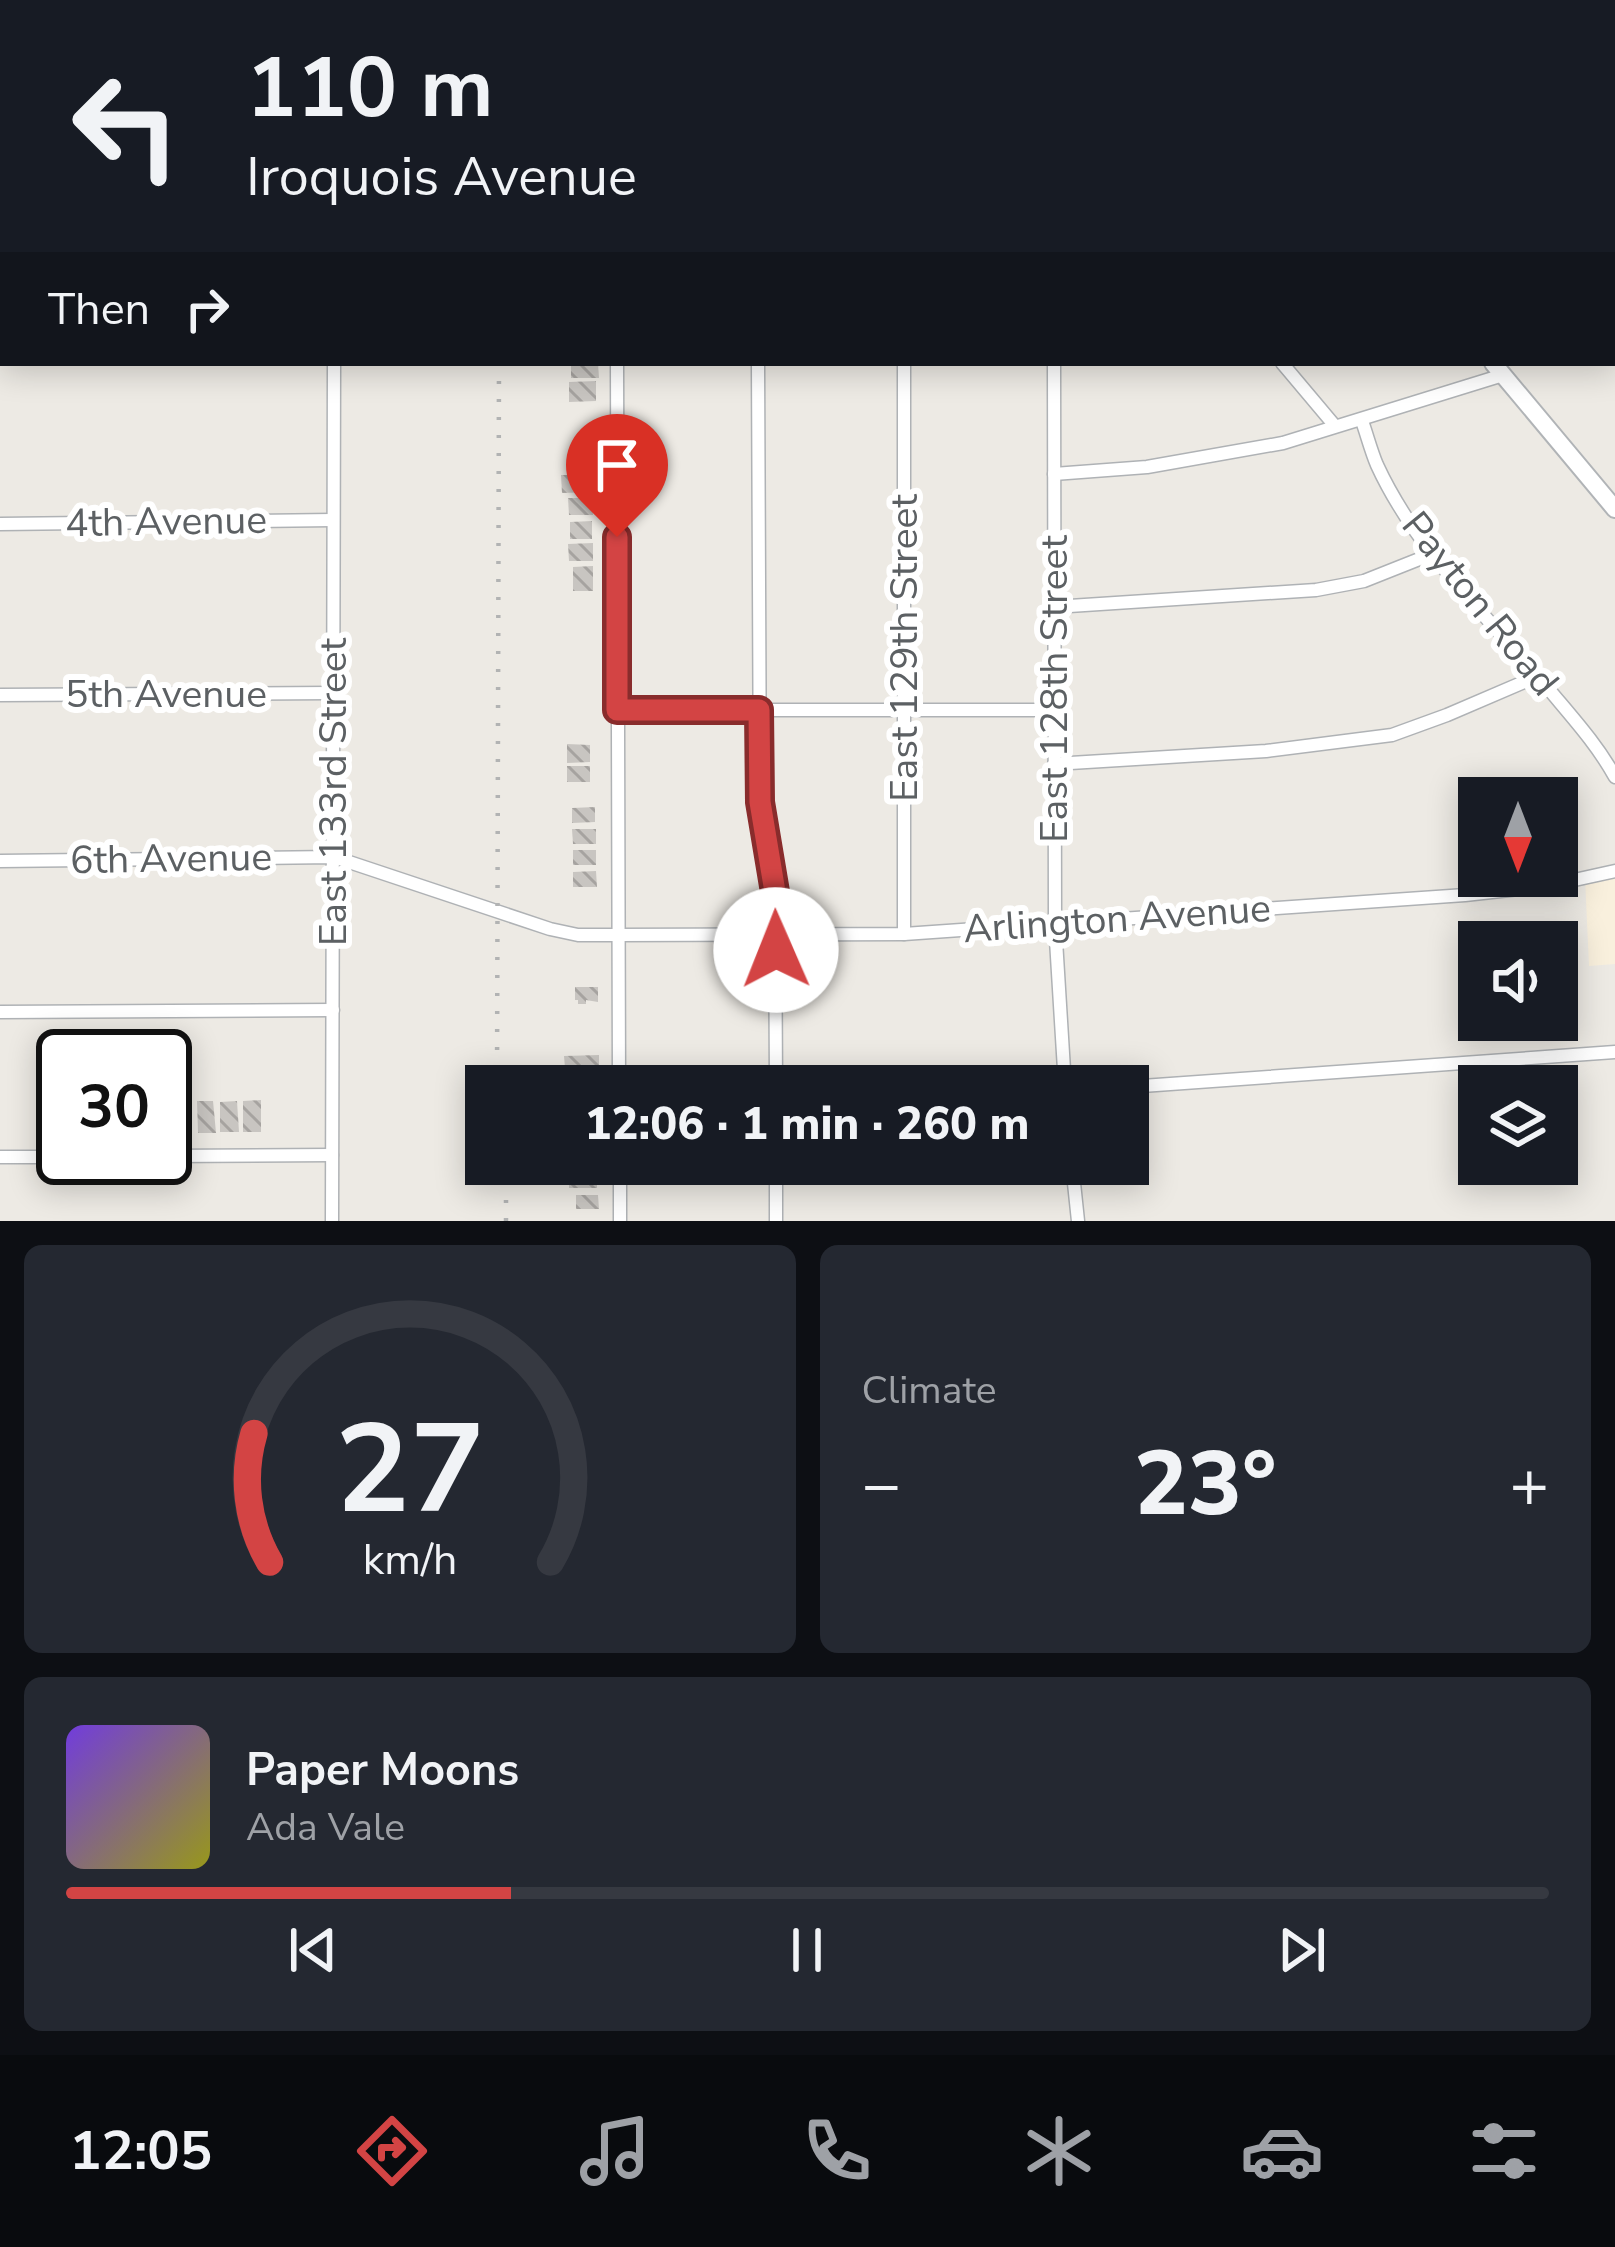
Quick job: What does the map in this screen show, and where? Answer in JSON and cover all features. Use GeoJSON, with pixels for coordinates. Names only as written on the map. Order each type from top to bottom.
{"type":"FeatureCollection","features":[{"type":"Feature","properties":{"kind":"street","name":"East 133rd Street"},"geometry":{"type":"LineString","coordinates":[[332,1221],[334,366]]}},
{"type":"Feature","properties":{"kind":"street"},"geometry":{"type":"LineString","coordinates":[[617,366],[619,1065]]}},
{"type":"Feature","properties":{"kind":"street"},"geometry":{"type":"LineString","coordinates":[[758,366],[760,802],[776,898],[776,1065]]}},
{"type":"Feature","properties":{"kind":"street","name":"East 129th Street"},"geometry":{"type":"LineString","coordinates":[[904,366],[904,934]]}},
{"type":"Feature","properties":{"kind":"street","name":"East 128th Street"},"geometry":{"type":"LineString","coordinates":[[1054,366],[1055,924],[1064,1065]]}},
{"type":"Feature","properties":{"kind":"street"},"geometry":{"type":"LineString","coordinates":[[1285,366],[1335,426]]}},
{"type":"Feature","properties":{"kind":"street"},"geometry":{"type":"LineString","coordinates":[[1054,474],[1148,467],[1283,443],[1362,421],[1498,369],[1615,508]]}},
{"type":"Feature","properties":{"kind":"street","name":"Payton Road"},"geometry":{"type":"LineString","coordinates":[[1362,421],[1377,464],[1432,554],[1538,676],[1615,777]]}},
{"type":"Feature","properties":{"kind":"street","name":"4th Avenue"},"geometry":{"type":"LineString","coordinates":[[0,524],[333,520]]}},
{"type":"Feature","properties":{"kind":"street"},"geometry":{"type":"LineString","coordinates":[[1054,608],[1316,590],[1364,581],[1432,554]]}},
{"type":"Feature","properties":{"kind":"street"},"geometry":{"type":"LineString","coordinates":[[1054,764],[1266,751],[1392,735],[1538,676]]}},
{"type":"Feature","properties":{"kind":"street","name":"5th Avenue"},"geometry":{"type":"LineString","coordinates":[[0,695],[332,693]]}},
{"type":"Feature","properties":{"kind":"street"},"geometry":{"type":"LineString","coordinates":[[617,710],[1054,710]]}},
{"type":"Feature","properties":{"kind":"street","name":"6th Avenue"},"geometry":{"type":"LineString","coordinates":[[0,861],[334,857],[550,929],[617,935]]}},
{"type":"Feature","properties":{"kind":"street","name":"Arlington Avenue"},"geometry":{"type":"LineString","coordinates":[[617,935],[904,934],[1465,895],[1547,886],[1615,871]]}},
{"type":"Feature","properties":{"kind":"street"},"geometry":{"type":"LineString","coordinates":[[0,1012],[333,1010]]}},
{"type":"Feature","properties":{"kind":"street"},"geometry":{"type":"LineString","coordinates":[[1149,1085],[1615,1052]]}},
{"type":"Feature","properties":{"kind":"street"},"geometry":{"type":"LineString","coordinates":[[192,1156],[332,1155]]}},
{"type":"Feature","properties":{"kind":"street"},"geometry":{"type":"LineString","coordinates":[[0,1157],[36,1157]]}},
{"type":"Feature","properties":{"kind":"street"},"geometry":{"type":"LineString","coordinates":[[620,1185],[620,1221]]}},
{"type":"Feature","properties":{"kind":"street"},"geometry":{"type":"LineString","coordinates":[[776,1185],[776,1221]]}},
{"type":"Feature","properties":{"kind":"street"},"geometry":{"type":"LineString","coordinates":[[1074,1185],[1078,1221]]}},
{"type":"Feature","properties":{"kind":"shaded area"},"geometry":{"type":"Polygon","coordinates":[[[1615,871],[1615,964],[1589,966],[1585,878],[1615,871]]]}},
{"type":"Feature","properties":{"kind":"building"},"geometry":{"type":"Polygon","coordinates":[[[571,366],[598,366],[599,378],[571,378],[571,366]]]}},
{"type":"Feature","properties":{"kind":"building"},"geometry":{"type":"Polygon","coordinates":[[[596,381],[596,401],[569,402],[569,382],[596,381]]]}},
{"type":"Feature","properties":{"kind":"building"},"geometry":{"type":"Polygon","coordinates":[[[561,475],[592,475],[593,492],[562,493],[561,475]]]}},
{"type":"Feature","properties":{"kind":"building"},"geometry":{"type":"Polygon","coordinates":[[[568,498],[592,498],[593,515],[569,515],[568,498]]]}},
{"type":"Feature","properties":{"kind":"building"},"geometry":{"type":"Polygon","coordinates":[[[592,521],[592,539],[570,539],[570,522],[592,521]]]}},
{"type":"Feature","properties":{"kind":"building"},"geometry":{"type":"Polygon","coordinates":[[[593,543],[593,561],[569,561],[568,544],[593,543]]]}},
{"type":"Feature","properties":{"kind":"building"},"geometry":{"type":"Polygon","coordinates":[[[593,566],[593,591],[573,591],[573,567],[593,566]]]}},
{"type":"Feature","properties":{"kind":"building"},"geometry":{"type":"Polygon","coordinates":[[[567,744],[590,745],[590,762],[567,763],[567,744]]]}},
{"type":"Feature","properties":{"kind":"building"},"geometry":{"type":"Polygon","coordinates":[[[567,766],[590,766],[590,782],[567,782],[567,766]]]}},
{"type":"Feature","properties":{"kind":"building"},"geometry":{"type":"Polygon","coordinates":[[[595,807],[595,822],[572,823],[572,808],[595,807]]]}},
{"type":"Feature","properties":{"kind":"building"},"geometry":{"type":"Polygon","coordinates":[[[572,829],[596,829],[596,844],[573,844],[572,829]]]}},
{"type":"Feature","properties":{"kind":"building"},"geometry":{"type":"Polygon","coordinates":[[[573,850],[596,850],[596,865],[573,865],[573,850]]]}},
{"type":"Feature","properties":{"kind":"building"},"geometry":{"type":"Polygon","coordinates":[[[596,871],[597,887],[573,887],[573,872],[596,871]]]}},
{"type":"Feature","properties":{"kind":"building"},"geometry":{"type":"Polygon","coordinates":[[[575,987],[598,987],[598,1002],[578,1004],[575,987]]]}},
{"type":"Feature","properties":{"kind":"building"},"geometry":{"type":"Polygon","coordinates":[[[599,1055],[599,1065],[565,1065],[564,1056],[599,1055]]]}},
{"type":"Feature","properties":{"kind":"building"},"geometry":{"type":"Polygon","coordinates":[[[261,1100],[261,1132],[243,1132],[243,1101],[261,1100]]]}},
{"type":"Feature","properties":{"kind":"building"},"geometry":{"type":"Polygon","coordinates":[[[197,1101],[213,1101],[216,1133],[198,1133],[197,1101]]]}},
{"type":"Feature","properties":{"kind":"building"},"geometry":{"type":"Polygon","coordinates":[[[237,1101],[239,1132],[220,1132],[220,1102],[237,1101]]]}},
{"type":"Feature","properties":{"kind":"building"},"geometry":{"type":"Polygon","coordinates":[[[576,1195],[598,1195],[599,1209],[576,1209],[576,1195]]]}},
{"type":"Feature","properties":{"kind":"railway"},"geometry":{"type":"LineString","coordinates":[[497,1065],[499,366]]}},
{"type":"Feature","properties":{"kind":"railway"},"geometry":{"type":"LineString","coordinates":[[506,1185],[506,1221]]}},
{"type":"Feature","properties":{"kind":"route"},"geometry":{"type":"LineString","coordinates":[[617,537],[617,710],[759,710],[760,802],[776,898],[776,950]]}}]}
